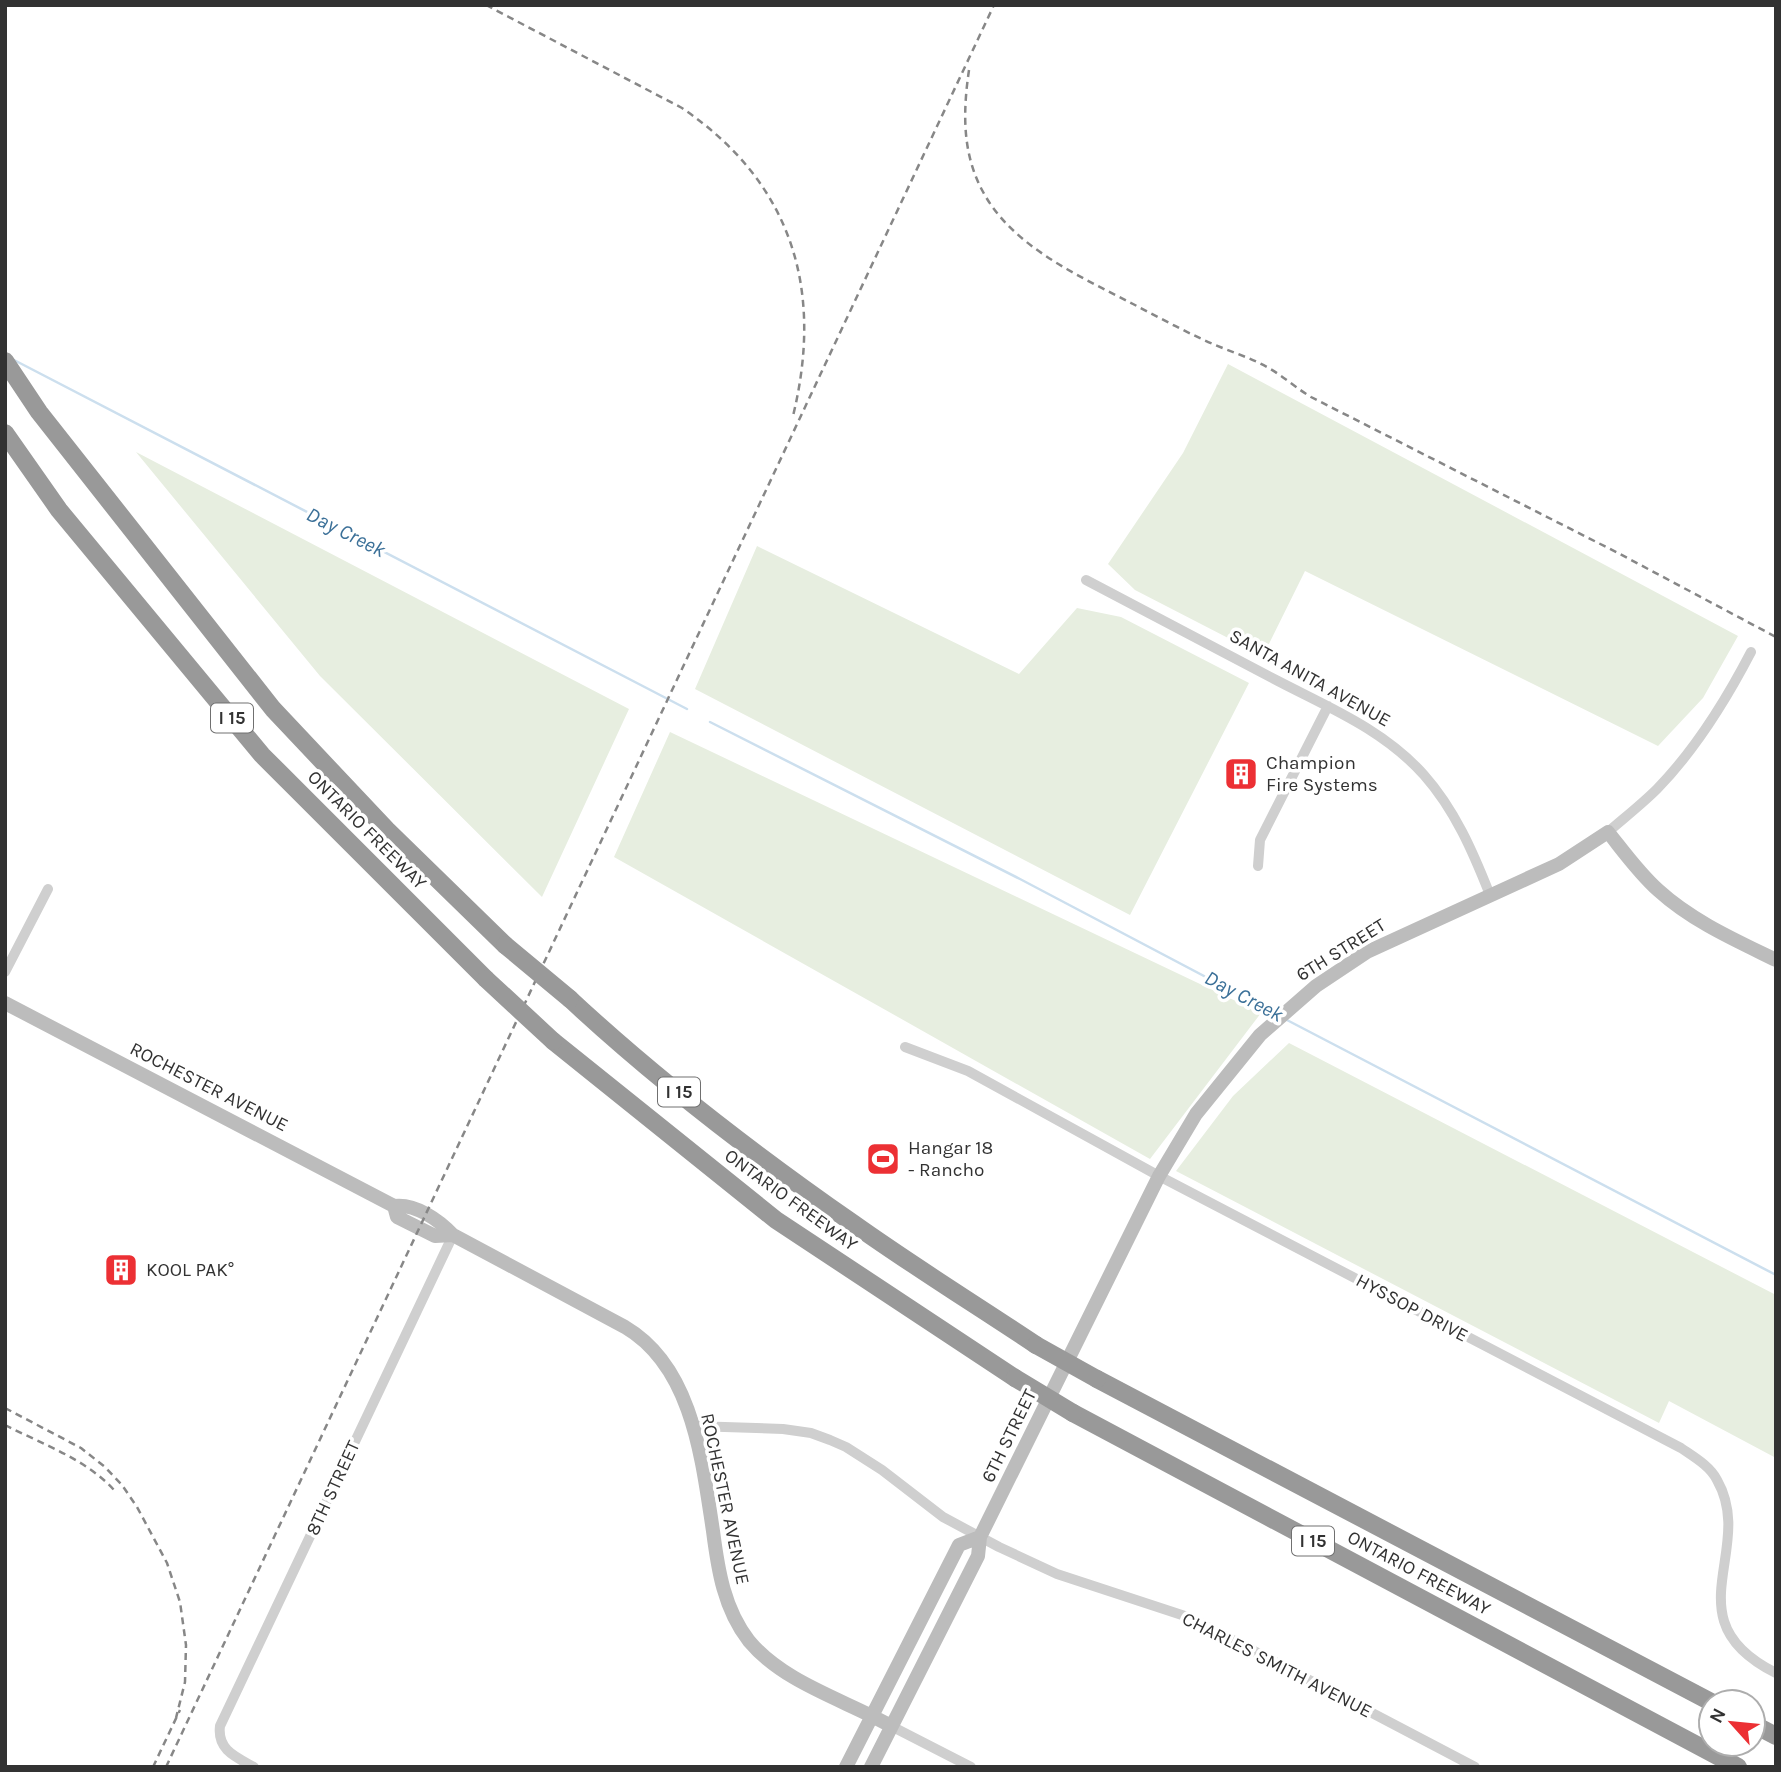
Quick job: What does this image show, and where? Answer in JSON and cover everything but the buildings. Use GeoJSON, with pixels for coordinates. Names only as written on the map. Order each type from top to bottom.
{"type":"FeatureCollection","features":[{"type":"Feature","properties":{"kind":"highway","name":"ONTARIO FREEWAY"},"geometry":{"type":"LineString","coordinates":[[5,361],[39,412],[273,709],[387,830],[505,945],[570,999],[628,1053],[855,1225],[1037,1345],[1697,1695]]}},
{"type":"Feature","properties":{"kind":"highway","name":"ONTARIO FREEWAY"},"geometry":{"type":"LineString","coordinates":[[5,433],[59,510],[262,755],[486,979],[553,1041],[776,1220],[1014,1378],[1073,1413],[1738,1767]]}},
{"type":"Feature","properties":{"kind":"street","name":"SANTA ANITA AVENUE"},"geometry":{"type":"LineString","coordinates":[[1086,580],[1379,735],[1422,773],[1457,821],[1490,895]]}},
{"type":"Feature","properties":{"kind":"street","name":"6TH STREET"},"geometry":{"type":"LineString","coordinates":[[871,1767],[978,1556],[981,1537],[1159,1176],[1196,1114],[1260,1035],[1300,999],[1367,952],[1559,864],[1608,832],[1655,791],[1690,751],[1723,704],[1751,652]]}},
{"type":"Feature","properties":{"kind":"street"},"geometry":{"type":"LineString","coordinates":[[1258,866],[1260,840],[1328,706]]}},
{"type":"Feature","properties":{"kind":"street"},"geometry":{"type":"LineString","coordinates":[[1608,832],[1662,893],[1702,922],[1776,960]]}},
{"type":"Feature","properties":{"kind":"street"},"geometry":{"type":"LineString","coordinates":[[5,972],[48,889]]}},
{"type":"Feature","properties":{"kind":"street","name":"ROCHESTER AVENUE"},"geometry":{"type":"LineString","coordinates":[[5,1003],[394,1206],[404,1204],[425,1214],[442,1223],[453,1235],[625,1326],[643,1339],[668,1368],[686,1404],[693,1426],[719,1576],[736,1621],[756,1648],[785,1671],[891,1726]]}},
{"type":"Feature","properties":{"kind":"street","name":"HYSSOP DRIVE"},"geometry":{"type":"LineString","coordinates":[[905,1047],[968,1071],[1159,1176],[1681,1448],[1700,1461],[1717,1478],[1727,1502],[1730,1525],[1720,1584],[1725,1622],[1733,1640],[1746,1654],[1759,1665],[1776,1673]]}},
{"type":"Feature","properties":{"kind":"street","name":"8TH STREET"},"geometry":{"type":"LineString","coordinates":[[254,1767],[226,1751],[219,1735],[220,1726],[453,1235]]}},
{"type":"Feature","properties":{"kind":"street","name":"CHARLES SMITH AVENUE"},"geometry":{"type":"LineString","coordinates":[[693,1426],[783,1429],[818,1435],[859,1455],[932,1510],[981,1537],[1057,1574],[1191,1618],[1475,1767]]}},
{"type":"Feature","properties":{"kind":"street","name":"6TH STREET"},"geometry":{"type":"LineString","coordinates":[[846,1767],[959,1545],[981,1537]]}},
{"type":"Feature","properties":{"kind":"street"},"geometry":{"type":"LineString","coordinates":[[891,1726],[971,1767]]}},
{"type":"Feature","properties":{"kind":"shaded area"},"geometry":{"type":"Polygon","coordinates":[[[1228,364],[1738,636],[1703,698],[1658,746],[1305,571],[1263,656],[1135,590],[1108,564],[1183,453],[1228,364]]]}},
{"type":"Feature","properties":{"kind":"shaded area"},"geometry":{"type":"Polygon","coordinates":[[[136,452],[629,709],[542,897],[320,676],[136,452]]]}},
{"type":"Feature","properties":{"kind":"shaded area"},"geometry":{"type":"Polygon","coordinates":[[[757,546],[1019,674],[1077,608],[1121,617],[1249,683],[1130,915],[695,689],[757,546]]]}},
{"type":"Feature","properties":{"kind":"shaded area"},"geometry":{"type":"Polygon","coordinates":[[[670,732],[1261,1013],[1150,1159],[614,857],[670,732]]]}},
{"type":"Feature","properties":{"kind":"shaded area"},"geometry":{"type":"Polygon","coordinates":[[[1289,1043],[1776,1295],[1776,1458],[1669,1401],[1659,1423],[1176,1171],[1233,1096],[1289,1043]]]}},
{"type":"Feature","properties":{"kind":"waterway","name":"Day Creek"},"geometry":{"type":"LineString","coordinates":[[14,360],[687,709]]}},
{"type":"Feature","properties":{"kind":"waterway","name":"Day Creek"},"geometry":{"type":"LineString","coordinates":[[710,722],[1020,879],[1276,1014]]}},
{"type":"Feature","properties":{"kind":"waterway","name":"Day Creek"},"geometry":{"type":"LineString","coordinates":[[1285,1019],[1776,1275]]}},
{"type":"Feature","properties":{"kind":"railway"},"geometry":{"type":"LineString","coordinates":[[486,5],[682,108],[720,138],[750,170],[774,205],[790,243],[801,283],[804,325],[802,369],[793,416]]}},
{"type":"Feature","properties":{"kind":"railway"},"geometry":{"type":"LineString","coordinates":[[166,1767],[994,5]]}},
{"type":"Feature","properties":{"kind":"railway"},"geometry":{"type":"LineString","coordinates":[[969,70],[966,131],[975,176],[995,210],[1010,228],[1048,258],[1177,327],[1267,367],[1311,397],[1618,553],[1776,637]]}},
{"type":"Feature","properties":{"kind":"railway"},"geometry":{"type":"LineString","coordinates":[[5,1408],[81,1448],[105,1467],[137,1507],[167,1563],[180,1602],[186,1645],[185,1682],[176,1718]]}},
{"type":"Feature","properties":{"kind":"railway"},"geometry":{"type":"LineString","coordinates":[[5,1425],[77,1461],[114,1490]]}},
{"type":"Feature","properties":{"kind":"railway"},"geometry":{"type":"LineString","coordinates":[[153,1767],[180,1710]]}},
{"type":"Feature","properties":{"kind":"place","name":"Champion Fire Systems"},"geometry":{"type":"Point","coordinates":[1241,774]}},
{"type":"Feature","properties":{"kind":"place","name":"Hangar 18 - Rancho"},"geometry":{"type":"Point","coordinates":[883,1159]}},
{"type":"Feature","properties":{"kind":"place","name":"KOOL PAK°"},"geometry":{"type":"Point","coordinates":[121,1270]}}]}
